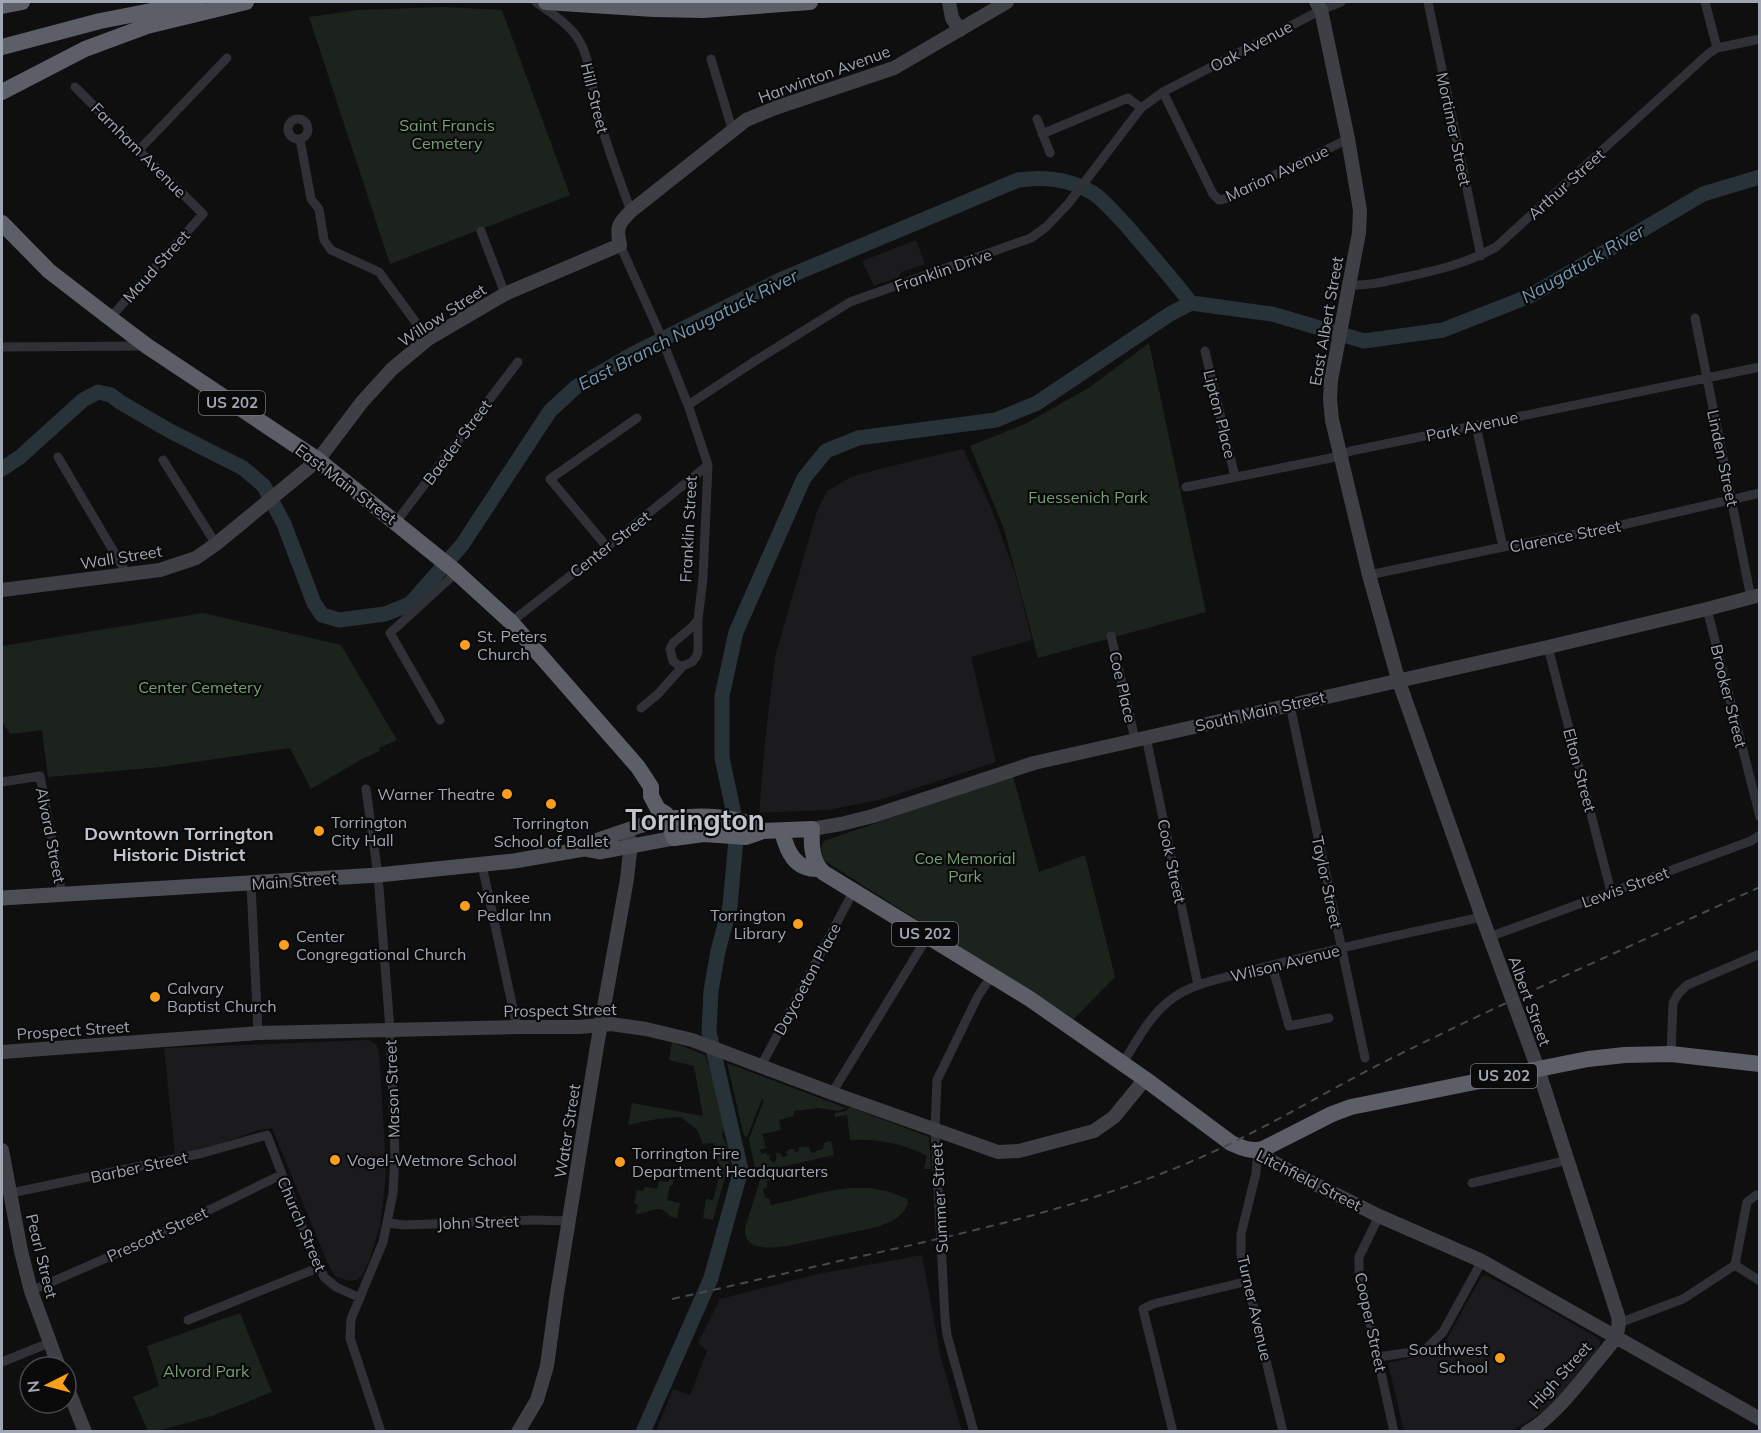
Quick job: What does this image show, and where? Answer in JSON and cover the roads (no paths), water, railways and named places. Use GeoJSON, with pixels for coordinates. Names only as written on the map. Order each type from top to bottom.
{"type":"FeatureCollection","features":[{"type":"Feature","properties":{"kind":"highway"},"geometry":{"type":"LineString","coordinates":[[2,6],[22,2]]}},
{"type":"Feature","properties":{"kind":"highway"},"geometry":{"type":"LineString","coordinates":[[2,46],[100,21],[198,2]]}},
{"type":"Feature","properties":{"kind":"highway"},"geometry":{"type":"LineString","coordinates":[[2,92],[95,45],[147,26],[246,2]]}},
{"type":"Feature","properties":{"kind":"highway"},"geometry":{"type":"LineString","coordinates":[[554,3],[703,10],[810,2]]}},
{"type":"Feature","properties":{"kind":"highway","name":"East Main Street"},"geometry":{"type":"LineString","coordinates":[[2,223],[49,271],[110,318],[147,346],[318,460],[456,571],[511,622],[628,754],[651,788],[657,790],[665,802],[674,838]]}},
{"type":"Feature","properties":{"kind":"highway","name":"Main Street"},"geometry":{"type":"LineString","coordinates":[[670,817],[723,819]]}},
{"type":"Feature","properties":{"kind":"highway","name":"South Main Street"},"geometry":{"type":"LineString","coordinates":[[723,819],[738,831],[752,824],[763,831],[812,829]]}},
{"type":"Feature","properties":{"kind":"highway"},"geometry":{"type":"LineString","coordinates":[[812,829],[812,846],[819,869]]}},
{"type":"Feature","properties":{"kind":"highway","name":"Main Street"},"geometry":{"type":"LineString","coordinates":[[674,838],[738,831]]}},
{"type":"Feature","properties":{"kind":"highway","name":"Litchfield Street"},"geometry":{"type":"LineString","coordinates":[[782,831],[787,848],[797,862],[806,868],[819,869],[1030,999],[1123,1063],[1231,1143],[1245,1149],[1258,1150]]}},
{"type":"Feature","properties":{"kind":"highway","name":"US 202"},"geometry":{"type":"LineString","coordinates":[[1258,1150],[1332,1113],[1351,1107],[1588,1059],[1671,1054],[1760,1064]]}},
{"type":"Feature","properties":{"kind":"main road"},"geometry":{"type":"LineString","coordinates":[[949,2],[952,18],[960,30]]}},
{"type":"Feature","properties":{"kind":"main road","name":"Harwinton Avenue"},"geometry":{"type":"LineString","coordinates":[[631,211],[746,120],[894,68],[1007,2]]}},
{"type":"Feature","properties":{"kind":"main road","name":"East Albert Street"},"geometry":{"type":"LineString","coordinates":[[1319,5],[1348,139],[1360,210],[1359,233],[1331,380],[1330,406],[1369,575],[1398,680]]}},
{"type":"Feature","properties":{"kind":"main road"},"geometry":{"type":"LineString","coordinates":[[620,245],[617,232],[620,222],[631,211]]}},
{"type":"Feature","properties":{"kind":"main road","name":"Willow Street"},"geometry":{"type":"LineString","coordinates":[[318,460],[377,385],[392,369],[428,339],[505,294],[620,245]]}},
{"type":"Feature","properties":{"kind":"main road","name":"Wall Street"},"geometry":{"type":"LineString","coordinates":[[2,590],[160,570],[196,558],[318,460]]}},
{"type":"Feature","properties":{"kind":"main road","name":"South Main Street"},"geometry":{"type":"LineString","coordinates":[[812,829],[873,816],[1034,762],[1548,647],[1755,596]]}},
{"type":"Feature","properties":{"kind":"main road","name":"Albert Street"},"geometry":{"type":"LineString","coordinates":[[1398,680],[1538,1069],[1615,1306],[1619,1323],[1616,1338]]}},
{"type":"Feature","properties":{"kind":"main road","name":"Main Street"},"geometry":{"type":"LineString","coordinates":[[584,849],[596,841],[670,817]]}},
{"type":"Feature","properties":{"kind":"main road","name":"Water Street"},"geometry":{"type":"LineString","coordinates":[[518,1431],[537,1400],[547,1366],[554,1309],[627,879],[630,847],[627,830]]}},
{"type":"Feature","properties":{"kind":"main road","name":"Main Street"},"geometry":{"type":"LineString","coordinates":[[2,898],[378,875],[482,865],[584,849],[600,852],[674,838]]}},
{"type":"Feature","properties":{"kind":"main road","name":"Prospect Street"},"geometry":{"type":"LineString","coordinates":[[2,1052],[258,1033],[579,1027],[611,1024],[646,1029],[692,1040],[935,1131],[998,1152],[1019,1150],[1094,1131],[1114,1117],[1145,1079]]}},
{"type":"Feature","properties":{"kind":"main road","name":"Pearl Street"},"geometry":{"type":"LineString","coordinates":[[2,1150],[21,1251],[54,1355]]}},
{"type":"Feature","properties":{"kind":"main road","name":"Litchfield Street"},"geometry":{"type":"LineString","coordinates":[[1258,1150],[1278,1166],[1379,1216],[1482,1261],[1760,1419]]}},
{"type":"Feature","properties":{"kind":"main road","name":"High Street"},"geometry":{"type":"LineString","coordinates":[[1533,1430],[1569,1396],[1616,1338]]}},
{"type":"Feature","properties":{"kind":"main road"},"geometry":{"type":"LineString","coordinates":[[78,1414],[85,1431]]}},
{"type":"Feature","properties":{"kind":"street","name":"Hill Street"},"geometry":{"type":"LineString","coordinates":[[536,2],[571,30],[580,41],[597,112],[631,211]]}},
{"type":"Feature","properties":{"kind":"street","name":"Oak Avenue"},"geometry":{"type":"LineString","coordinates":[[1163,92],[1319,5],[1341,2]]}},
{"type":"Feature","properties":{"kind":"street","name":"Mortimer Street"},"geometry":{"type":"LineString","coordinates":[[1428,2],[1480,256]]}},
{"type":"Feature","properties":{"kind":"street"},"geometry":{"type":"LineString","coordinates":[[1705,2],[1717,48]]}},
{"type":"Feature","properties":{"kind":"street","name":"Arthur Street"},"geometry":{"type":"LineString","coordinates":[[1349,285],[1374,284],[1441,269],[1464,263],[1496,247],[1699,62],[1717,48],[1760,39]]}},
{"type":"Feature","properties":{"kind":"street"},"geometry":{"type":"LineString","coordinates":[[139,150],[227,58]]}},
{"type":"Feature","properties":{"kind":"street"},"geometry":{"type":"LineString","coordinates":[[711,59],[733,132]]}},
{"type":"Feature","properties":{"kind":"street","name":"Farnham Avenue"},"geometry":{"type":"LineString","coordinates":[[75,87],[203,214]]}},
{"type":"Feature","properties":{"kind":"street","name":"Franklin Drive"},"geometry":{"type":"LineString","coordinates":[[688,405],[850,302],[1031,238],[1046,227],[1068,204],[1141,108],[1163,92]]}},
{"type":"Feature","properties":{"kind":"street","name":"Marion Avenue"},"geometry":{"type":"LineString","coordinates":[[1163,92],[1213,194],[1219,200],[1228,198],[1348,139]]}},
{"type":"Feature","properties":{"kind":"street"},"geometry":{"type":"LineString","coordinates":[[1042,134],[1128,98],[1141,108]]}},
{"type":"Feature","properties":{"kind":"street"},"geometry":{"type":"LineString","coordinates":[[1037,120],[1050,153]]}},
{"type":"Feature","properties":{"kind":"street"},"geometry":{"type":"LineString","coordinates":[[300,140],[311,199],[319,209],[324,240],[331,250],[379,272],[428,339]]}},
{"type":"Feature","properties":{"kind":"street","name":"Maud Street"},"geometry":{"type":"LineString","coordinates":[[110,318],[203,214]]}},
{"type":"Feature","properties":{"kind":"street"},"geometry":{"type":"LineString","coordinates":[[481,231],[505,294]]}},
{"type":"Feature","properties":{"kind":"street","name":"Franklin Street"},"geometry":{"type":"LineString","coordinates":[[620,245],[657,327],[688,405],[708,465],[698,652],[692,662],[683,666],[658,694],[641,708]]}},
{"type":"Feature","properties":{"kind":"street","name":"Linden Street"},"geometry":{"type":"LineString","coordinates":[[1695,318],[1732,500],[1755,596]]}},
{"type":"Feature","properties":{"kind":"street"},"geometry":{"type":"LineString","coordinates":[[2,347],[147,346]]}},
{"type":"Feature","properties":{"kind":"street","name":"Lipton Place"},"geometry":{"type":"LineString","coordinates":[[1204,351],[1235,477]]}},
{"type":"Feature","properties":{"kind":"street","name":"Baeder Street"},"geometry":{"type":"LineString","coordinates":[[396,522],[518,362]]}},
{"type":"Feature","properties":{"kind":"street","name":"Park Avenue"},"geometry":{"type":"LineString","coordinates":[[1186,487],[1760,367]]}},
{"type":"Feature","properties":{"kind":"street"},"geometry":{"type":"LineString","coordinates":[[607,547],[550,479],[637,417]]}},
{"type":"Feature","properties":{"kind":"street"},"geometry":{"type":"LineString","coordinates":[[1476,426],[1503,547]]}},
{"type":"Feature","properties":{"kind":"street"},"geometry":{"type":"LineString","coordinates":[[58,457],[127,574]]}},
{"type":"Feature","properties":{"kind":"street"},"geometry":{"type":"LineString","coordinates":[[163,460],[216,544]]}},
{"type":"Feature","properties":{"kind":"street","name":"Center Street"},"geometry":{"type":"LineString","coordinates":[[511,622],[708,465]]}},
{"type":"Feature","properties":{"kind":"street","name":"Clarence Street"},"geometry":{"type":"LineString","coordinates":[[1369,575],[1604,529],[1760,493]]}},
{"type":"Feature","properties":{"kind":"street"},"geometry":{"type":"LineString","coordinates":[[440,720],[390,633],[456,571]]}},
{"type":"Feature","properties":{"kind":"street","name":"Brooker Street"},"geometry":{"type":"LineString","coordinates":[[1707,609],[1760,817]]}},
{"type":"Feature","properties":{"kind":"street"},"geometry":{"type":"LineString","coordinates":[[683,666],[673,661],[670,649],[673,643],[698,620]]}},
{"type":"Feature","properties":{"kind":"street","name":"Coe Place"},"geometry":{"type":"LineString","coordinates":[[1111,636],[1140,738]]}},
{"type":"Feature","properties":{"kind":"street","name":"Elton Street"},"geometry":{"type":"LineString","coordinates":[[1548,647],[1611,892]]}},
{"type":"Feature","properties":{"kind":"street","name":"Taylor Street"},"geometry":{"type":"LineString","coordinates":[[1290,705],[1365,1058]]}},
{"type":"Feature","properties":{"kind":"street","name":"Cook Street"},"geometry":{"type":"LineString","coordinates":[[1140,738],[1198,985]]}},
{"type":"Feature","properties":{"kind":"street","name":"Alvord Street"},"geometry":{"type":"LineString","coordinates":[[2,782],[40,776],[63,895]]}},
{"type":"Feature","properties":{"kind":"street","name":"Mason Street"},"geometry":{"type":"LineString","coordinates":[[360,1299],[379,1255],[388,1223],[393,1193],[395,1157],[390,1030],[378,875],[366,789]]}},
{"type":"Feature","properties":{"kind":"street","name":"Lewis Street"},"geometry":{"type":"LineString","coordinates":[[1489,937],[1751,841],[1760,835]]}},
{"type":"Feature","properties":{"kind":"street"},"geometry":{"type":"LineString","coordinates":[[482,865],[517,1027]]}},
{"type":"Feature","properties":{"kind":"street"},"geometry":{"type":"LineString","coordinates":[[251,884],[258,1033]]}},
{"type":"Feature","properties":{"kind":"street","name":"Daycoeton Place"},"geometry":{"type":"LineString","coordinates":[[761,1066],[853,892]]}},
{"type":"Feature","properties":{"kind":"street","name":"Wilson Avenue"},"geometry":{"type":"LineString","coordinates":[[1123,1063],[1146,1027],[1168,1001],[1198,985],[1272,965],[1482,917]]}},
{"type":"Feature","properties":{"kind":"street"},"geometry":{"type":"LineString","coordinates":[[832,1093],[928,936]]}},
{"type":"Feature","properties":{"kind":"street"},"geometry":{"type":"LineString","coordinates":[[1671,1054],[1673,1003],[1678,994],[1687,985],[1760,954]]}},
{"type":"Feature","properties":{"kind":"street"},"geometry":{"type":"LineString","coordinates":[[1272,965],[1289,1026],[1329,1018]]}},
{"type":"Feature","properties":{"kind":"street","name":"Summer Street"},"geometry":{"type":"LineString","coordinates":[[974,1431],[947,1335],[935,1131],[937,1080],[978,996],[992,975]]}},
{"type":"Feature","properties":{"kind":"street","name":"Church Street"},"geometry":{"type":"LineString","coordinates":[[267,1136],[281,1175],[329,1283],[360,1299]]}},
{"type":"Feature","properties":{"kind":"street","name":"Barber Street"},"geometry":{"type":"LineString","coordinates":[[11,1193],[203,1153],[267,1136]]}},
{"type":"Feature","properties":{"kind":"street","name":"Turner Avenue"},"geometry":{"type":"LineString","coordinates":[[1258,1150],[1257,1173],[1240,1234],[1241,1255],[1283,1431]]}},
{"type":"Feature","properties":{"kind":"street"},"geometry":{"type":"LineString","coordinates":[[1472,1184],[1568,1160]]}},
{"type":"Feature","properties":{"kind":"street","name":"Prescott Street"},"geometry":{"type":"LineString","coordinates":[[32,1291],[145,1241],[281,1175]]}},
{"type":"Feature","properties":{"kind":"street"},"geometry":{"type":"LineString","coordinates":[[1619,1323],[1683,1299],[1735,1265],[1748,1202],[1760,1195]]}},
{"type":"Feature","properties":{"kind":"street","name":"Cooper Street"},"geometry":{"type":"LineString","coordinates":[[1379,1216],[1359,1257],[1359,1272],[1394,1431]]}},
{"type":"Feature","properties":{"kind":"street","name":"John Street"},"geometry":{"type":"LineString","coordinates":[[388,1223],[404,1225],[534,1220],[569,1221]]}},
{"type":"Feature","properties":{"kind":"street"},"geometry":{"type":"LineString","coordinates":[[1378,1356],[1425,1350],[1443,1332],[1482,1261]]}},
{"type":"Feature","properties":{"kind":"street"},"geometry":{"type":"LineString","coordinates":[[1735,1265],[1760,1281]]}},
{"type":"Feature","properties":{"kind":"street"},"geometry":{"type":"LineString","coordinates":[[188,1320],[320,1267]]}},
{"type":"Feature","properties":{"kind":"street"},"geometry":{"type":"LineString","coordinates":[[1173,1431],[1143,1309],[1153,1304],[1248,1281]]}},
{"type":"Feature","properties":{"kind":"street"},"geometry":{"type":"LineString","coordinates":[[360,1299],[351,1319],[350,1338],[381,1431]]}},
{"type":"Feature","properties":{"kind":"street"},"geometry":{"type":"LineString","coordinates":[[2,1362],[49,1343]]}},
{"type":"Feature","properties":{"kind":"waterway","name":"Naugatuck River"},"geometry":{"type":"LineString","coordinates":[[1191,303],[1272,314],[1364,341],[1443,330],[1530,296],[1703,194],[1760,177]]}},
{"type":"Feature","properties":{"kind":"waterway","name":"East Branch Naugatuck River"},"geometry":{"type":"LineString","coordinates":[[2,469],[20,457],[83,400],[98,392],[111,395],[170,431],[243,468],[264,486],[284,524],[314,603],[322,615],[339,620],[385,614],[410,604],[462,545],[550,411],[576,387],[631,355],[780,280],[1018,180],[1038,178],[1057,180],[1075,184],[1093,193],[1126,225],[1191,303]]}},
{"type":"Feature","properties":{"kind":"waterway"},"geometry":{"type":"LineString","coordinates":[[643,1432],[711,1278],[741,1170],[709,1032],[711,991],[718,951],[730,906],[737,828],[722,758],[722,696],[736,632],[804,478],[826,451],[858,438],[996,420],[1037,403],[1170,314],[1191,303]]}},
{"type":"Feature","properties":{"kind":"railway"},"geometry":{"type":"LineString","coordinates":[[672,1299],[987,1227],[1066,1206],[1145,1180],[1237,1141],[1366,1071],[1483,1014],[1760,887]]}},
{"type":"Feature","properties":{"kind":"place","name":"St. Peters Church"},"geometry":{"type":"Point","coordinates":[465,645]}},
{"type":"Feature","properties":{"kind":"place","name":"Warner Theatre"},"geometry":{"type":"Point","coordinates":[507,794]}},
{"type":"Feature","properties":{"kind":"place","name":"Torrington School of Ballet"},"geometry":{"type":"Point","coordinates":[551,804]}},
{"type":"Feature","properties":{"kind":"place","name":"Torrington City Hall"},"geometry":{"type":"Point","coordinates":[319,831]}},
{"type":"Feature","properties":{"kind":"place","name":"Yankee Pedlar Inn"},"geometry":{"type":"Point","coordinates":[465,906]}},
{"type":"Feature","properties":{"kind":"place","name":"Torrington Library"},"geometry":{"type":"Point","coordinates":[798,924]}},
{"type":"Feature","properties":{"kind":"place","name":"Center Congregational Church"},"geometry":{"type":"Point","coordinates":[284,945]}},
{"type":"Feature","properties":{"kind":"place","name":"Calvary Baptist Church"},"geometry":{"type":"Point","coordinates":[155,997]}},
{"type":"Feature","properties":{"kind":"place","name":"Vogel-Wetmore School"},"geometry":{"type":"Point","coordinates":[335,1160]}},
{"type":"Feature","properties":{"kind":"place","name":"Torrington Fire Department Headquarters"},"geometry":{"type":"Point","coordinates":[620,1162]}},
{"type":"Feature","properties":{"kind":"place","name":"Southwest School"},"geometry":{"type":"Point","coordinates":[1500,1358]}},
{"type":"Feature","properties":{"kind":"district","name":"Torrington"},"geometry":{"type":"Point","coordinates":[695,820]}},
{"type":"Feature","properties":{"kind":"district","name":"Downtown Torrington Historic District"},"geometry":{"type":"Point","coordinates":[179,844]}},
{"type":"Feature","properties":{"kind":"park label","name":"Saint Francis Cemetery"},"geometry":{"type":"Point","coordinates":[447,134]}},
{"type":"Feature","properties":{"kind":"park label","name":"Fuessenich Park"},"geometry":{"type":"Point","coordinates":[1088,497]}},
{"type":"Feature","properties":{"kind":"park label","name":"Center Cemetery"},"geometry":{"type":"Point","coordinates":[200,687]}},
{"type":"Feature","properties":{"kind":"park label","name":"Coe Memorial Park"},"geometry":{"type":"Point","coordinates":[965,867]}},
{"type":"Feature","properties":{"kind":"park label","name":"Alvord Park"},"geometry":{"type":"Point","coordinates":[206,1371]}}]}
